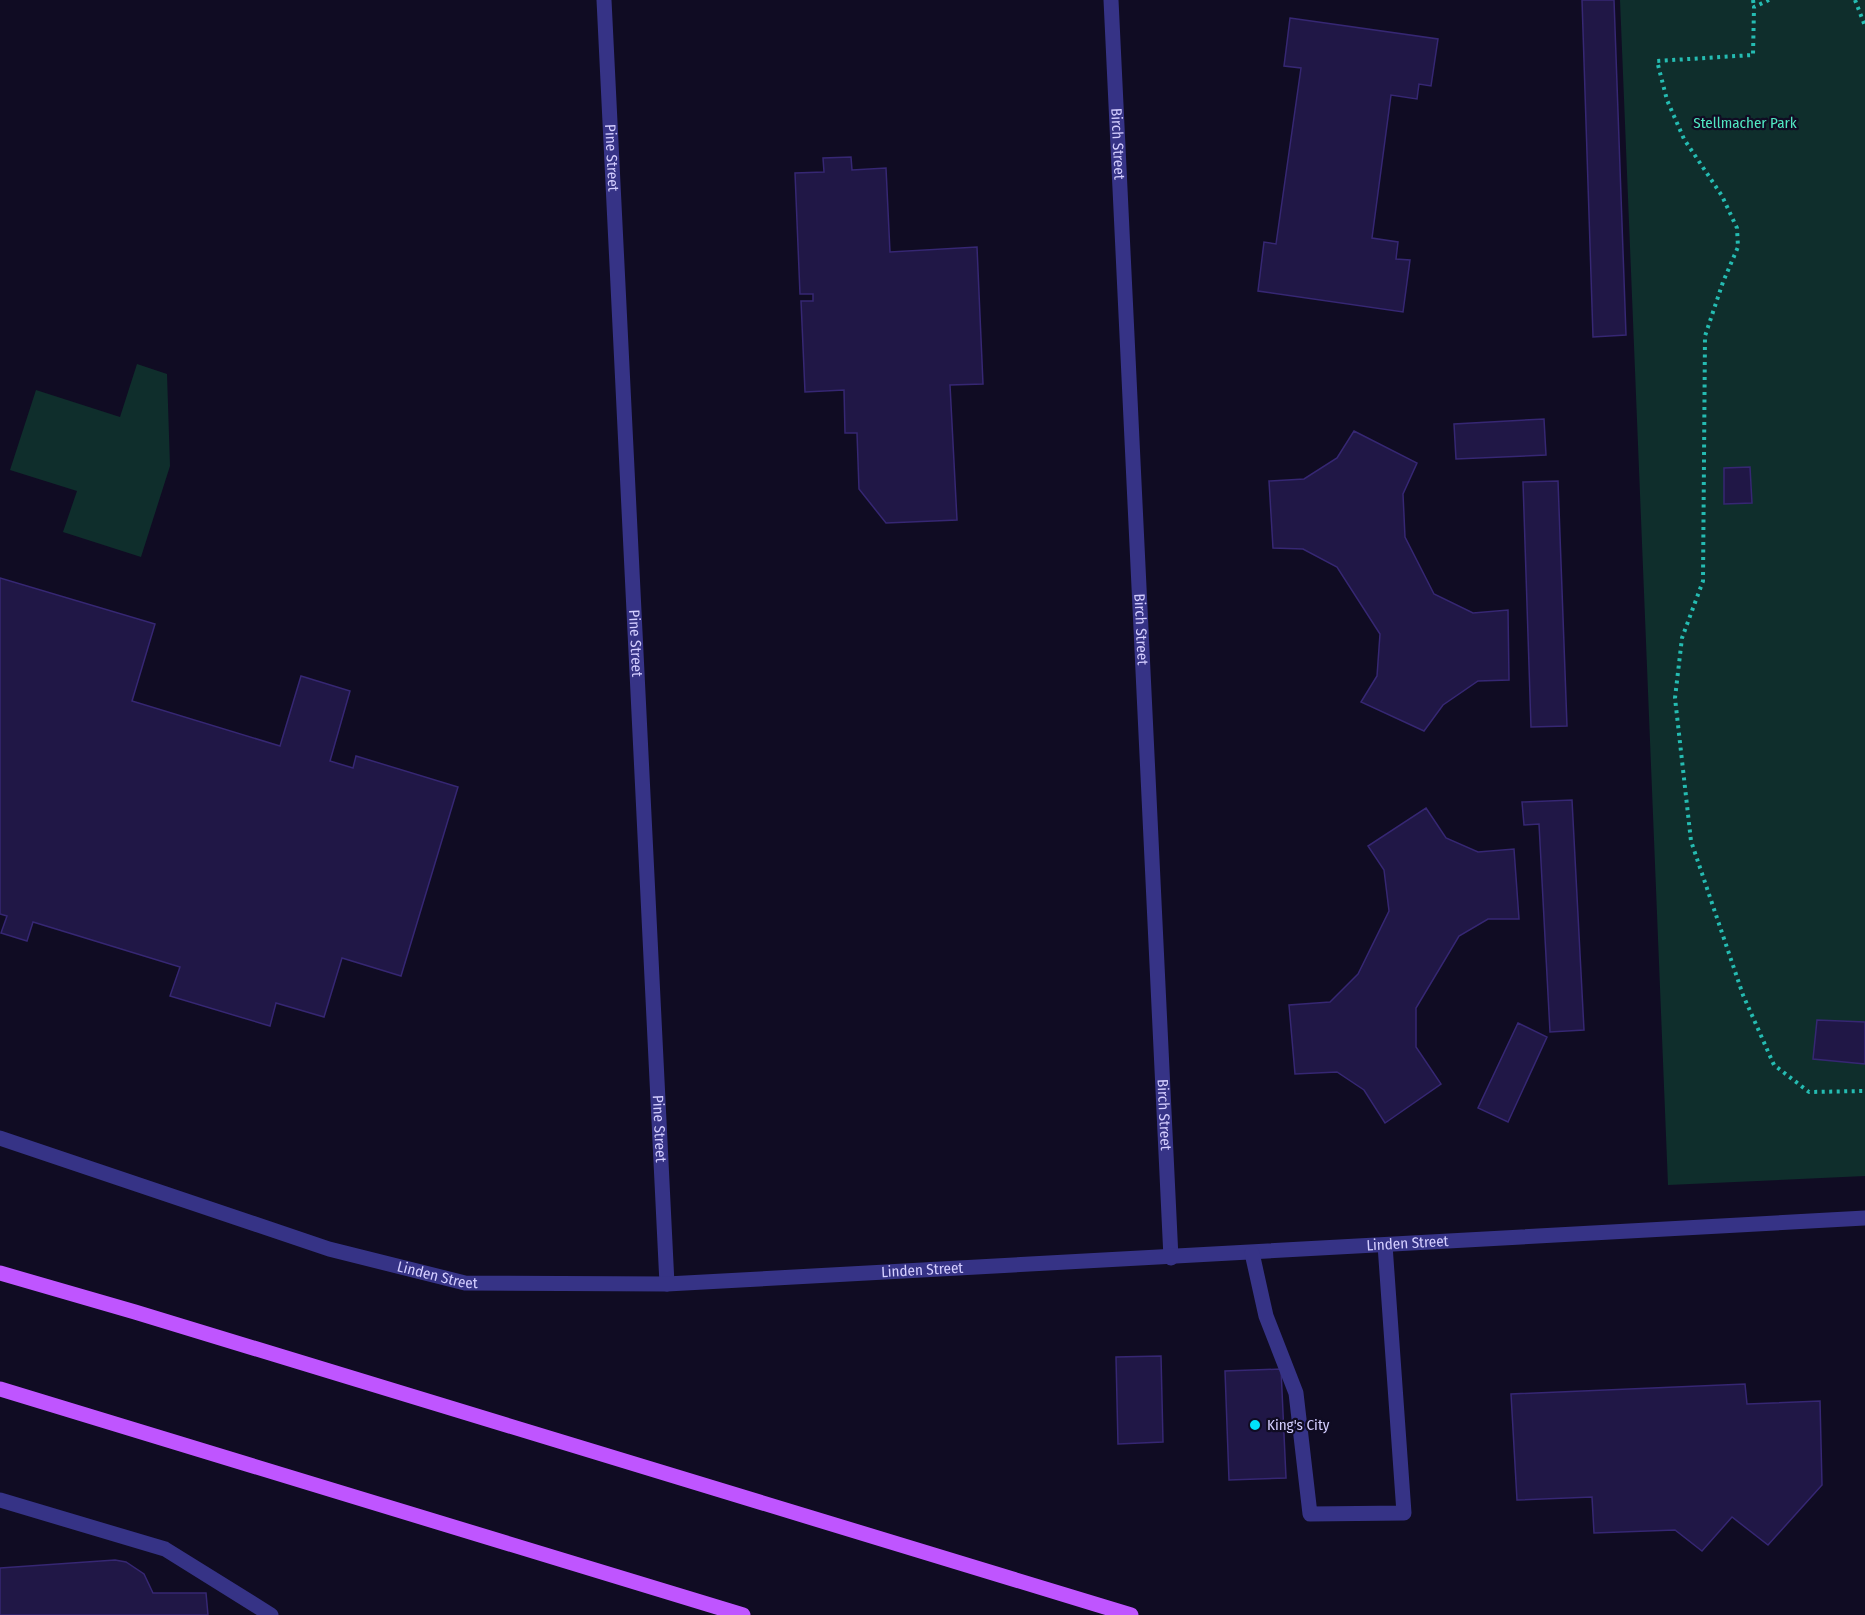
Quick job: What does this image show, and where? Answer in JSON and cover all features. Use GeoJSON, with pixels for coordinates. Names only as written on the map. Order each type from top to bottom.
{"type":"FeatureCollection","features":[{"type":"Feature","properties":{"kind":"main road"},"geometry":{"type":"LineString","coordinates":[[0,1273],[1131,1615]]}},
{"type":"Feature","properties":{"kind":"main road"},"geometry":{"type":"LineString","coordinates":[[0,1389],[743,1615]]}},
{"type":"Feature","properties":{"kind":"street","name":"Pine Street"},"geometry":{"type":"LineString","coordinates":[[604,0],[667,1284]]}},
{"type":"Feature","properties":{"kind":"street","name":"Birch Street"},"geometry":{"type":"LineString","coordinates":[[1112,0],[1172,1258]]}},
{"type":"Feature","properties":{"kind":"street","name":"Linden Street"},"geometry":{"type":"LineString","coordinates":[[0,1138],[329,1249],[465,1283],[667,1284],[1172,1258],[1865,1218]]}},
{"type":"Feature","properties":{"kind":"street"},"geometry":{"type":"LineString","coordinates":[[1252,1253],[1266,1316],[1296,1393],[1310,1514],[1404,1513],[1385,1245]]}},
{"type":"Feature","properties":{"kind":"street"},"geometry":{"type":"LineString","coordinates":[[0,1500],[165,1549],[272,1615]]}},
{"type":"Feature","properties":{"kind":"path"},"geometry":{"type":"LineString","coordinates":[[1753,0],[1753,55],[1657,61],[1667,100],[1684,139],[1722,196],[1737,228],[1738,247],[1723,282],[1705,336],[1703,581],[1682,639],[1676,698],[1691,841],[1743,995],[1774,1065],[1809,1092],[1865,1092]]}},
{"type":"Feature","properties":{"kind":"path"},"geometry":{"type":"LineString","coordinates":[[1754,7],[1769,0]]}},
{"type":"Feature","properties":{"kind":"path"},"geometry":{"type":"LineString","coordinates":[[1855,0],[1865,26]]}},
{"type":"Feature","properties":{"kind":"green space","name":"Stellmacher Park"},"geometry":{"type":"Polygon","coordinates":[[[1620,0],[1865,0],[1865,1176],[1668,1185],[1620,0]]]}},
{"type":"Feature","properties":{"kind":"green space"},"geometry":{"type":"Polygon","coordinates":[[[137,364],[167,374],[170,466],[141,557],[63,532],[77,491],[10,470],[36,390],[120,417],[137,364]]]}},
{"type":"Feature","properties":{"kind":"building"},"geometry":{"type":"Polygon","coordinates":[[[1582,0],[1614,0],[1626,335],[1593,337],[1582,0]]]}},
{"type":"Feature","properties":{"kind":"building"},"geometry":{"type":"Polygon","coordinates":[[[1290,18],[1438,39],[1431,86],[1419,84],[1417,99],[1391,95],[1372,238],[1398,242],[1396,259],[1410,260],[1403,312],[1258,291],[1264,242],[1276,244],[1301,68],[1284,66],[1290,18]]]}},
{"type":"Feature","properties":{"kind":"building"},"geometry":{"type":"Polygon","coordinates":[[[851,157],[852,170],[886,168],[890,252],[977,247],[983,384],[950,385],[957,520],[886,523],[859,489],[857,433],[845,433],[844,390],[805,392],[801,301],[813,301],[813,294],[800,294],[795,173],[824,172],[823,158],[851,157]]]}},
{"type":"Feature","properties":{"kind":"building"},"geometry":{"type":"Polygon","coordinates":[[[1544,419],[1546,455],[1456,459],[1454,424],[1544,419]]]}},
{"type":"Feature","properties":{"kind":"building"},"geometry":{"type":"Polygon","coordinates":[[[1354,431],[1417,463],[1403,494],[1405,537],[1434,594],[1473,613],[1508,610],[1509,680],[1478,681],[1443,705],[1424,731],[1361,702],[1377,676],[1380,634],[1337,567],[1303,549],[1273,548],[1269,481],[1304,479],[1337,458],[1354,431]]]}},
{"type":"Feature","properties":{"kind":"building"},"geometry":{"type":"Polygon","coordinates":[[[1750,467],[1752,503],[1724,504],[1724,468],[1750,467]]]}},
{"type":"Feature","properties":{"kind":"building"},"geometry":{"type":"Polygon","coordinates":[[[1558,481],[1567,726],[1531,727],[1523,482],[1558,481]]]}},
{"type":"Feature","properties":{"kind":"building"},"geometry":{"type":"Polygon","coordinates":[[[0,578],[155,624],[132,701],[280,746],[301,676],[350,691],[330,761],[353,768],[356,756],[458,787],[401,976],[342,958],[324,1017],[276,1003],[270,1026],[170,996],[180,967],[33,922],[27,941],[1,933],[7,916],[0,914],[0,578]]]}},
{"type":"Feature","properties":{"kind":"building"},"geometry":{"type":"Polygon","coordinates":[[[1572,800],[1584,1030],[1550,1032],[1539,824],[1524,825],[1522,802],[1572,800]]]}},
{"type":"Feature","properties":{"kind":"building"},"geometry":{"type":"Polygon","coordinates":[[[1426,808],[1446,838],[1478,852],[1514,849],[1519,919],[1488,919],[1459,936],[1416,1008],[1416,1047],[1441,1084],[1385,1123],[1364,1090],[1337,1072],[1295,1074],[1289,1005],[1330,1002],[1358,974],[1389,911],[1384,870],[1368,846],[1426,808]]]}},
{"type":"Feature","properties":{"kind":"building"},"geometry":{"type":"Polygon","coordinates":[[[1817,1020],[1865,1022],[1865,1064],[1813,1059],[1817,1020]]]}},
{"type":"Feature","properties":{"kind":"building"},"geometry":{"type":"Polygon","coordinates":[[[1518,1023],[1547,1037],[1508,1122],[1478,1108],[1518,1023]]]}},
{"type":"Feature","properties":{"kind":"building"},"geometry":{"type":"Polygon","coordinates":[[[1161,1356],[1163,1442],[1118,1444],[1116,1357],[1161,1356]]]}},
{"type":"Feature","properties":{"kind":"building","name":"King's City"},"geometry":{"type":"Polygon","coordinates":[[[1281,1369],[1286,1478],[1229,1480],[1225,1371],[1281,1369]]]}},
{"type":"Feature","properties":{"kind":"building"},"geometry":{"type":"Polygon","coordinates":[[[1745,1384],[1747,1404],[1820,1401],[1822,1485],[1768,1545],[1732,1517],[1702,1551],[1675,1530],[1594,1533],[1592,1497],[1517,1500],[1511,1394],[1745,1384]]]}},
{"type":"Feature","properties":{"kind":"building"},"geometry":{"type":"Polygon","coordinates":[[[115,1560],[126,1562],[144,1574],[153,1593],[206,1593],[208,1615],[0,1615],[0,1568],[115,1560]]]}},
{"type":"Feature","properties":{"kind":"place","name":"King's City"},"geometry":{"type":"Point","coordinates":[1255,1425]}}]}
